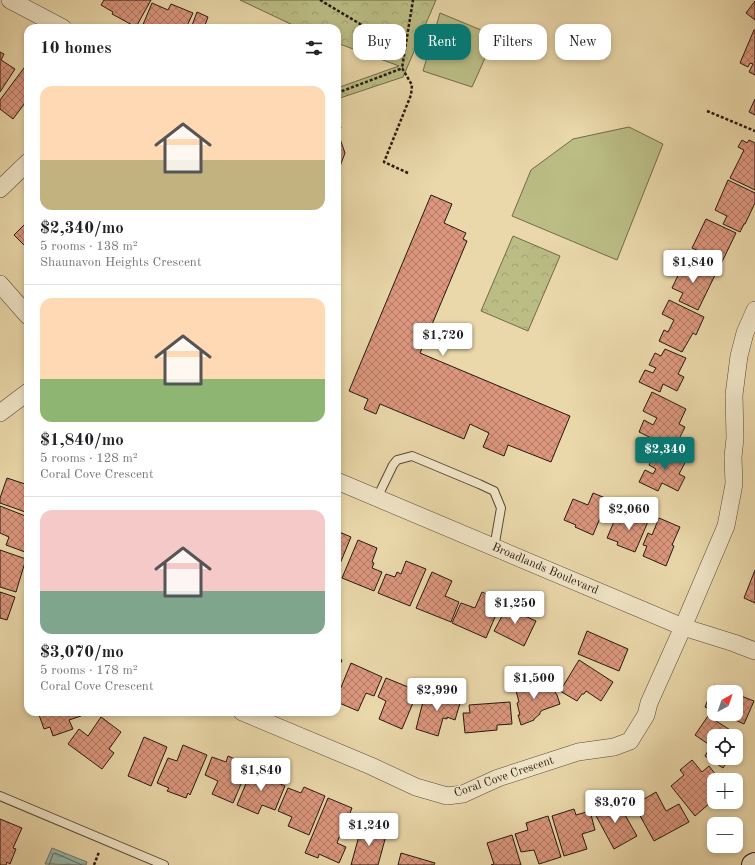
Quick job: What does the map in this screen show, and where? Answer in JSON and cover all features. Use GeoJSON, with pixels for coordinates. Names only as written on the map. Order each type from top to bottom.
{"type":"FeatureCollection","features":[{"type":"Feature","properties":{"kind":"street"},"geometry":{"type":"LineString","coordinates":[[10,0],[55,24]]}},
{"type":"Feature","properties":{"kind":"street"},"geometry":{"type":"LineString","coordinates":[[0,190],[24,166]]}},
{"type":"Feature","properties":{"kind":"street"},"geometry":{"type":"LineString","coordinates":[[0,284],[24,311]]}},
{"type":"Feature","properties":{"kind":"street","name":"Coral Cove Crescent"},"geometry":{"type":"LineString","coordinates":[[252,716],[371,766],[416,787],[447,796],[463,794],[498,778],[578,752],[614,747],[630,741],[646,715],[649,703],[726,526],[734,484],[734,395],[739,356],[745,333],[755,310]]}},
{"type":"Feature","properties":{"kind":"street"},"geometry":{"type":"LineString","coordinates":[[0,413],[24,395]]}},
{"type":"Feature","properties":{"kind":"street","name":"Broadlands Boulevard"},"geometry":{"type":"LineString","coordinates":[[341,483],[683,627],[755,651]]}},
{"type":"Feature","properties":{"kind":"lane"},"geometry":{"type":"LineString","coordinates":[[377,498],[398,460],[412,456],[479,484],[494,491],[501,508],[494,548]]}},
{"type":"Feature","properties":{"kind":"lane"},"geometry":{"type":"LineString","coordinates":[[0,796],[164,865]]}},
{"type":"Feature","properties":{"kind":"path"},"geometry":{"type":"LineString","coordinates":[[320,0],[360,24]]}},
{"type":"Feature","properties":{"kind":"path"},"geometry":{"type":"LineString","coordinates":[[406,47],[413,0]]}},
{"type":"Feature","properties":{"kind":"path"},"geometry":{"type":"LineString","coordinates":[[404,60],[403,68],[412,85],[411,95],[384,162],[408,173]]}},
{"type":"Feature","properties":{"kind":"path"},"geometry":{"type":"LineString","coordinates":[[341,91],[403,68]]}},
{"type":"Feature","properties":{"kind":"path"},"geometry":{"type":"LineString","coordinates":[[707,111],[755,132]]}},
{"type":"Feature","properties":{"kind":"green space"},"geometry":{"type":"Polygon","coordinates":[[[240,0],[436,0],[426,24],[414,24],[414,51],[403,77],[341,98],[341,87],[399,66],[383,60],[406,60],[406,24],[353,24],[353,49],[341,44],[341,24],[291,24],[240,0]]]}},
{"type":"Feature","properties":{"kind":"green space"},"geometry":{"type":"Polygon","coordinates":[[[440,13],[467,24],[437,24],[440,13]]]}},
{"type":"Feature","properties":{"kind":"green space"},"geometry":{"type":"Polygon","coordinates":[[[471,26],[479,29],[479,60],[484,60],[472,87],[423,71],[426,60],[471,60],[471,26]]]}},
{"type":"Feature","properties":{"kind":"green space"},"geometry":{"type":"Polygon","coordinates":[[[629,127],[663,144],[617,260],[512,216],[531,170],[573,139],[629,127]]]}},
{"type":"Feature","properties":{"kind":"green space"},"geometry":{"type":"Polygon","coordinates":[[[513,236],[560,256],[528,331],[481,311],[513,236]]]}},
{"type":"Feature","properties":{"kind":"water"},"geometry":{"type":"Polygon","coordinates":[[[52,848],[87,862],[86,865],[45,864],[52,848]]]}},
{"type":"Feature","properties":{"kind":"building"},"geometry":{"type":"Polygon","coordinates":[[[104,0],[151,0],[138,24],[130,24],[112,14],[113,12],[101,5],[104,0]]]}},
{"type":"Feature","properties":{"kind":"building"},"geometry":{"type":"Polygon","coordinates":[[[755,1],[755,20],[746,13],[755,1]]]}},
{"type":"Feature","properties":{"kind":"building"},"geometry":{"type":"Polygon","coordinates":[[[152,3],[168,10],[171,4],[193,13],[188,24],[143,24],[152,3]]]}},
{"type":"Feature","properties":{"kind":"building"},"geometry":{"type":"Polygon","coordinates":[[[197,12],[208,17],[205,24],[192,24],[197,12]]]}},
{"type":"Feature","properties":{"kind":"building"},"geometry":{"type":"Polygon","coordinates":[[[754,30],[755,75],[749,72],[753,64],[750,63],[748,67],[740,63],[754,30]]]}},
{"type":"Feature","properties":{"kind":"building"},"geometry":{"type":"Polygon","coordinates":[[[0,52],[4,54],[1,60],[15,69],[0,92],[0,52]]]}},
{"type":"Feature","properties":{"kind":"building"},"geometry":{"type":"Polygon","coordinates":[[[24,68],[24,104],[13,119],[0,109],[0,100],[24,68]]]}},
{"type":"Feature","properties":{"kind":"building"},"geometry":{"type":"Polygon","coordinates":[[[755,99],[755,115],[749,112],[755,99]]]}},
{"type":"Feature","properties":{"kind":"building"},"geometry":{"type":"Polygon","coordinates":[[[742,140],[747,143],[749,140],[755,143],[755,190],[730,178],[744,150],[738,147],[742,140]]]}},
{"type":"Feature","properties":{"kind":"building"},"geometry":{"type":"Polygon","coordinates":[[[341,142],[345,153],[341,164],[341,142]]]}},
{"type":"Feature","properties":{"kind":"building"},"geometry":{"type":"Polygon","coordinates":[[[728,180],[755,193],[755,203],[740,232],[723,224],[727,216],[715,210],[728,180]]]}},
{"type":"Feature","properties":{"kind":"building"},"geometry":{"type":"Polygon","coordinates":[[[431,195],[452,204],[444,223],[466,233],[463,239],[467,241],[420,353],[570,416],[551,462],[508,445],[504,456],[483,447],[489,433],[470,424],[464,439],[380,404],[376,414],[364,409],[368,399],[349,391],[431,195]]]}},
{"type":"Feature","properties":{"kind":"building"},"geometry":{"type":"Polygon","coordinates":[[[706,219],[736,233],[718,270],[699,261],[703,253],[692,248],[706,219]]]}},
{"type":"Feature","properties":{"kind":"building"},"geometry":{"type":"Polygon","coordinates":[[[24,225],[24,245],[14,235],[24,225]]]}},
{"type":"Feature","properties":{"kind":"building"},"geometry":{"type":"Polygon","coordinates":[[[686,259],[716,273],[698,310],[679,301],[683,293],[672,288],[686,259]]]}},
{"type":"Feature","properties":{"kind":"building"},"geometry":{"type":"Polygon","coordinates":[[[669,300],[704,317],[696,335],[693,333],[682,352],[659,341],[664,330],[668,332],[674,320],[662,314],[669,300]]]}},
{"type":"Feature","properties":{"kind":"building"},"geometry":{"type":"Polygon","coordinates":[[[665,349],[686,358],[678,374],[684,377],[677,391],[663,384],[660,392],[639,382],[645,370],[653,373],[656,368],[649,365],[655,353],[661,356],[665,349]]]}},
{"type":"Feature","properties":{"kind":"building"},"geometry":{"type":"Polygon","coordinates":[[[652,392],[686,409],[679,424],[685,427],[674,449],[639,432],[644,420],[653,425],[657,418],[643,411],[652,392]]]}},
{"type":"Feature","properties":{"kind":"building"},"geometry":{"type":"Polygon","coordinates":[[[666,448],[687,459],[679,474],[685,477],[678,491],[662,483],[658,491],[639,482],[645,470],[653,474],[656,469],[649,465],[655,452],[662,456],[666,448]]]}},
{"type":"Feature","properties":{"kind":"building"},"geometry":{"type":"Polygon","coordinates":[[[7,478],[24,484],[24,512],[0,503],[0,498],[7,478]]]}},
{"type":"Feature","properties":{"kind":"building"},"geometry":{"type":"Polygon","coordinates":[[[593,493],[608,499],[593,535],[564,520],[573,499],[588,505],[593,493]]]}},
{"type":"Feature","properties":{"kind":"building"},"geometry":{"type":"Polygon","coordinates":[[[0,506],[24,515],[24,552],[6,545],[9,537],[0,533],[0,506]]]}},
{"type":"Feature","properties":{"kind":"building"},"geometry":{"type":"Polygon","coordinates":[[[635,511],[650,517],[635,552],[617,545],[618,542],[607,538],[616,517],[630,523],[635,511]]]}},
{"type":"Feature","properties":{"kind":"building"},"geometry":{"type":"Polygon","coordinates":[[[659,518],[680,527],[672,545],[674,546],[666,566],[643,556],[647,546],[643,545],[648,533],[652,535],[659,518]]]}},
{"type":"Feature","properties":{"kind":"building"},"geometry":{"type":"Polygon","coordinates":[[[341,533],[351,537],[341,561],[341,533]]]}},
{"type":"Feature","properties":{"kind":"building"},"geometry":{"type":"Polygon","coordinates":[[[358,540],[377,548],[372,562],[374,563],[372,568],[382,572],[374,591],[342,578],[358,540]]]}},
{"type":"Feature","properties":{"kind":"building"},"geometry":{"type":"Polygon","coordinates":[[[0,550],[24,558],[24,566],[16,592],[0,587],[0,550]]]}},
{"type":"Feature","properties":{"kind":"building"},"geometry":{"type":"Polygon","coordinates":[[[406,561],[426,569],[410,606],[378,593],[386,574],[395,577],[397,572],[401,574],[406,561]]]}},
{"type":"Feature","properties":{"kind":"building"},"geometry":{"type":"Polygon","coordinates":[[[755,570],[755,603],[744,598],[755,570]]]}},
{"type":"Feature","properties":{"kind":"building"},"geometry":{"type":"Polygon","coordinates":[[[432,572],[452,581],[445,596],[459,602],[451,622],[416,608],[432,572]]]}},
{"type":"Feature","properties":{"kind":"building"},"geometry":{"type":"Polygon","coordinates":[[[0,592],[15,597],[7,620],[0,618],[0,592]]]}},
{"type":"Feature","properties":{"kind":"building"},"geometry":{"type":"Polygon","coordinates":[[[482,592],[502,601],[486,638],[452,623],[461,603],[475,608],[482,592]]]}},
{"type":"Feature","properties":{"kind":"building"},"geometry":{"type":"Polygon","coordinates":[[[509,603],[527,612],[525,616],[536,621],[524,646],[494,631],[509,603]]]}},
{"type":"Feature","properties":{"kind":"building"},"geometry":{"type":"Polygon","coordinates":[[[587,631],[628,649],[619,671],[578,654],[587,631]]]}},
{"type":"Feature","properties":{"kind":"building"},"geometry":{"type":"Polygon","coordinates":[[[579,660],[613,682],[601,701],[586,691],[577,701],[560,691],[579,660]]]}},
{"type":"Feature","properties":{"kind":"building"},"geometry":{"type":"Polygon","coordinates":[[[351,663],[382,677],[374,696],[366,693],[358,711],[341,704],[341,687],[351,663]]]}},
{"type":"Feature","properties":{"kind":"building"},"geometry":{"type":"Polygon","coordinates":[[[386,678],[418,691],[402,729],[379,719],[386,701],[378,697],[386,678]]]}},
{"type":"Feature","properties":{"kind":"building"},"geometry":{"type":"Polygon","coordinates":[[[542,678],[546,691],[553,689],[560,704],[543,710],[534,720],[521,725],[518,715],[520,715],[517,703],[519,702],[515,687],[542,678]]]}},
{"type":"Feature","properties":{"kind":"building"},"geometry":{"type":"Polygon","coordinates":[[[426,690],[461,700],[455,720],[447,717],[447,719],[443,718],[438,736],[416,729],[426,690]]]}},
{"type":"Feature","properties":{"kind":"building"},"geometry":{"type":"Polygon","coordinates":[[[743,697],[754,701],[744,724],[737,721],[743,721],[743,697]]]}},
{"type":"Feature","properties":{"kind":"building"},"geometry":{"type":"Polygon","coordinates":[[[510,702],[512,724],[497,725],[497,730],[465,733],[463,713],[470,713],[469,705],[510,702]]]}},
{"type":"Feature","properties":{"kind":"building"},"geometry":{"type":"Polygon","coordinates":[[[39,716],[81,716],[69,720],[73,729],[53,736],[50,727],[44,729],[39,716]]]}},
{"type":"Feature","properties":{"kind":"building"},"geometry":{"type":"Polygon","coordinates":[[[101,717],[121,732],[109,749],[114,753],[102,769],[68,744],[79,729],[88,736],[101,717]]]}},
{"type":"Feature","properties":{"kind":"building"},"geometry":{"type":"Polygon","coordinates":[[[707,717],[707,721],[716,721],[729,729],[707,729],[707,743],[695,735],[707,717]]]}},
{"type":"Feature","properties":{"kind":"building"},"geometry":{"type":"Polygon","coordinates":[[[144,737],[167,747],[151,786],[128,776],[144,737]]]}},
{"type":"Feature","properties":{"kind":"building"},"geometry":{"type":"Polygon","coordinates":[[[183,745],[207,755],[190,795],[188,793],[186,798],[167,791],[169,788],[157,783],[168,758],[177,761],[183,745]]]}},
{"type":"Feature","properties":{"kind":"building"},"geometry":{"type":"Polygon","coordinates":[[[228,756],[249,765],[233,803],[212,794],[218,781],[205,775],[212,757],[226,762],[228,756]]]}},
{"type":"Feature","properties":{"kind":"building"},"geometry":{"type":"Polygon","coordinates":[[[692,760],[702,772],[709,766],[714,773],[707,773],[707,806],[695,816],[671,786],[684,775],[680,770],[692,760]]]}},
{"type":"Feature","properties":{"kind":"building"},"geometry":{"type":"Polygon","coordinates":[[[253,767],[274,776],[272,780],[285,786],[275,810],[262,805],[258,814],[237,805],[253,767]]]}},
{"type":"Feature","properties":{"kind":"building"},"geometry":{"type":"Polygon","coordinates":[[[304,787],[325,796],[309,835],[288,826],[292,817],[278,811],[288,788],[301,793],[304,787]]]}},
{"type":"Feature","properties":{"kind":"building"},"geometry":{"type":"Polygon","coordinates":[[[656,792],[666,811],[679,804],[689,822],[654,841],[634,805],[656,792]]]}},
{"type":"Feature","properties":{"kind":"building"},"geometry":{"type":"Polygon","coordinates":[[[328,798],[352,808],[350,813],[358,817],[349,838],[340,835],[337,843],[346,847],[339,863],[319,854],[318,858],[305,853],[328,798]]]}},
{"type":"Feature","properties":{"kind":"building"},"geometry":{"type":"Polygon","coordinates":[[[616,799],[637,836],[614,849],[594,812],[616,799]]]}},
{"type":"Feature","properties":{"kind":"building"},"geometry":{"type":"Polygon","coordinates":[[[574,809],[576,815],[590,811],[595,830],[582,834],[587,849],[564,856],[552,816],[574,809]]]}},
{"type":"Feature","properties":{"kind":"building"},"geometry":{"type":"Polygon","coordinates":[[[548,816],[561,857],[539,864],[534,850],[521,852],[515,834],[528,830],[526,823],[548,816]]]}},
{"type":"Feature","properties":{"kind":"building"},"geometry":{"type":"Polygon","coordinates":[[[0,819],[22,828],[13,848],[16,849],[10,864],[7,862],[6,865],[0,865],[0,819]]]}},
{"type":"Feature","properties":{"kind":"building"},"geometry":{"type":"Polygon","coordinates":[[[362,825],[387,832],[378,865],[351,865],[362,825]]]}},
{"type":"Feature","properties":{"kind":"building"},"geometry":{"type":"Polygon","coordinates":[[[512,835],[521,865],[491,865],[494,864],[487,843],[512,835]]]}},
{"type":"Feature","properties":{"kind":"building"},"geometry":{"type":"Polygon","coordinates":[[[401,853],[435,863],[434,865],[398,865],[401,853]]]}}]}
